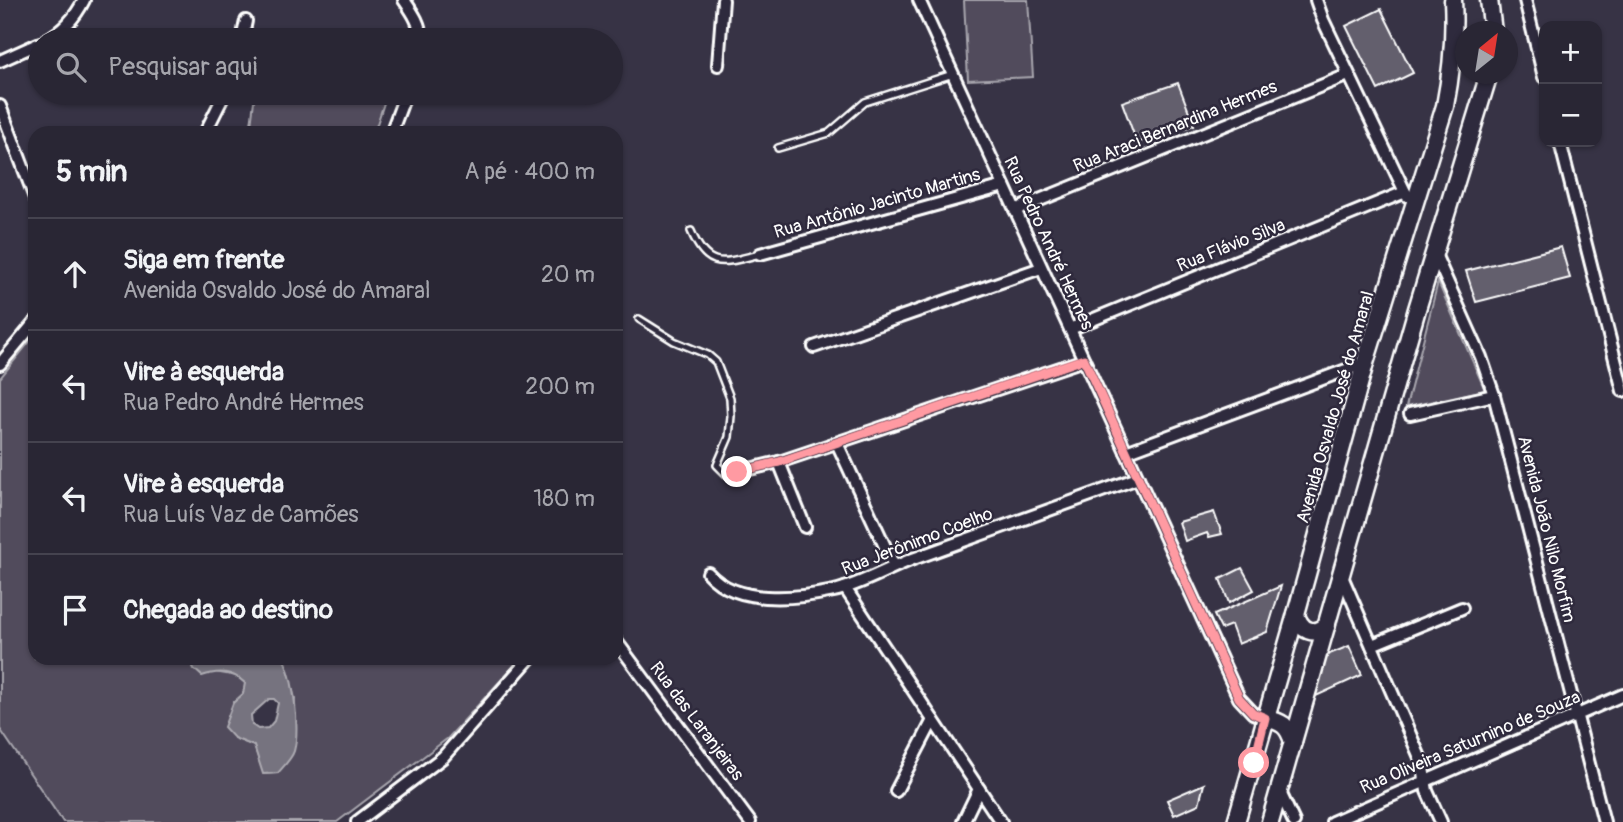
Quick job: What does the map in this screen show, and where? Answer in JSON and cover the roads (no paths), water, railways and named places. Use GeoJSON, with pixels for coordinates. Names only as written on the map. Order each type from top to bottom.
{"type":"FeatureCollection","features":[{"type":"Feature","properties":{"kind":"main road","name":"Avenida Osvaldo José do Amaral"},"geometry":{"type":"LineString","coordinates":[[1236,822],[1365,363],[1445,106],[1452,69],[1453,0]]}},
{"type":"Feature","properties":{"kind":"main road"},"geometry":{"type":"LineString","coordinates":[[1489,0],[1492,21]]}},
{"type":"Feature","properties":{"kind":"main road"},"geometry":{"type":"LineString","coordinates":[[1270,822],[1434,252],[1486,84]]}},
{"type":"Feature","properties":{"kind":"main road"},"geometry":{"type":"LineString","coordinates":[[1296,614],[1302,628],[1308,631],[1322,630],[1328,625]]}},
{"type":"Feature","properties":{"kind":"main road"},"geometry":{"type":"LineString","coordinates":[[1265,718],[1285,725],[1293,742]]}},
{"type":"Feature","properties":{"kind":"street"},"geometry":{"type":"LineString","coordinates":[[64,28],[83,0]]}},
{"type":"Feature","properties":{"kind":"street"},"geometry":{"type":"LineString","coordinates":[[404,0],[415,14],[420,28]]}},
{"type":"Feature","properties":{"kind":"street"},"geometry":{"type":"LineString","coordinates":[[718,65],[723,0]]}},
{"type":"Feature","properties":{"kind":"street","name":"Rua Pedro André Hermes"},"geometry":{"type":"LineString","coordinates":[[919,0],[1239,698],[1253,713],[1265,718]]}},
{"type":"Feature","properties":{"kind":"street"},"geometry":{"type":"LineString","coordinates":[[1316,0],[1323,20],[1413,208]]}},
{"type":"Feature","properties":{"kind":"street"},"geometry":{"type":"LineString","coordinates":[[1525,0],[1539,57]]}},
{"type":"Feature","properties":{"kind":"street"},"geometry":{"type":"LineString","coordinates":[[245,28],[246,21]]}},
{"type":"Feature","properties":{"kind":"street"},"geometry":{"type":"LineString","coordinates":[[0,61],[28,48]]}},
{"type":"Feature","properties":{"kind":"street","name":"Rua Araci Bernardina Hermes"},"geometry":{"type":"LineString","coordinates":[[1015,210],[1349,75]]}},
{"type":"Feature","properties":{"kind":"street"},"geometry":{"type":"LineString","coordinates":[[208,126],[219,105]]}},
{"type":"Feature","properties":{"kind":"street"},"geometry":{"type":"LineString","coordinates":[[394,126],[402,105]]}},
{"type":"Feature","properties":{"kind":"street"},"geometry":{"type":"LineString","coordinates":[[0,106],[28,180]]}},
{"type":"Feature","properties":{"kind":"street"},"geometry":{"type":"LineString","coordinates":[[1561,147],[1623,391]]}},
{"type":"Feature","properties":{"kind":"street","name":"Rua Antônio Jacinto Martins"},"geometry":{"type":"LineString","coordinates":[[760,254],[1004,186]]}},
{"type":"Feature","properties":{"kind":"street","name":"Rua Flávio Silva"},"geometry":{"type":"LineString","coordinates":[[1070,330],[1405,192]]}},
{"type":"Feature","properties":{"kind":"street","name":"Avenida João Nilo Morfim"},"geometry":{"type":"LineString","coordinates":[[1434,252],[1481,357],[1494,395],[1604,822]]}},
{"type":"Feature","properties":{"kind":"street"},"geometry":{"type":"LineString","coordinates":[[814,347],[1041,268]]}},
{"type":"Feature","properties":{"kind":"street"},"geometry":{"type":"LineString","coordinates":[[0,364],[28,330]]}},
{"type":"Feature","properties":{"kind":"street"},"geometry":{"type":"LineString","coordinates":[[737,472],[779,462],[1084,359]]}},
{"type":"Feature","properties":{"kind":"street"},"geometry":{"type":"LineString","coordinates":[[1126,452],[1365,363]]}},
{"type":"Feature","properties":{"kind":"street"},"geometry":{"type":"LineString","coordinates":[[1410,414],[1494,395]]}},
{"type":"Feature","properties":{"kind":"street"},"geometry":{"type":"LineString","coordinates":[[837,443],[894,566]]}},
{"type":"Feature","properties":{"kind":"street"},"geometry":{"type":"LineString","coordinates":[[779,462],[805,527]]}},
{"type":"Feature","properties":{"kind":"street","name":"Rua Jerônimo Coelho"},"geometry":{"type":"LineString","coordinates":[[708,573],[725,588],[746,596],[784,596],[845,588],[894,566],[1138,478]]}},
{"type":"Feature","properties":{"kind":"street"},"geometry":{"type":"LineString","coordinates":[[1341,574],[1422,762],[1427,792],[1441,822]]}},
{"type":"Feature","properties":{"kind":"street"},"geometry":{"type":"LineString","coordinates":[[845,588],[1001,822]]}},
{"type":"Feature","properties":{"kind":"street"},"geometry":{"type":"LineString","coordinates":[[1372,645],[1462,608]]}},
{"type":"Feature","properties":{"kind":"street","name":"Rua das Laranjeiras"},"geometry":{"type":"LineString","coordinates":[[623,651],[750,822]]}},
{"type":"Feature","properties":{"kind":"street"},"geometry":{"type":"LineString","coordinates":[[357,822],[449,751],[524,665]]}},
{"type":"Feature","properties":{"kind":"street","name":"Rua Oliveira Saturnino de Souza"},"geometry":{"type":"LineString","coordinates":[[1332,822],[1623,695]]}},
{"type":"Feature","properties":{"kind":"street"},"geometry":{"type":"LineString","coordinates":[[896,791],[933,720]]}},
{"type":"Feature","properties":{"kind":"street"},"geometry":{"type":"LineString","coordinates":[[963,822],[979,789]]}},
{"type":"Feature","properties":{"kind":"street"},"geometry":{"type":"LineString","coordinates":[[1279,790],[1294,822]]}},
{"type":"Feature","properties":{"kind":"lane"},"geometry":{"type":"LineString","coordinates":[[778,148],[829,133],[865,102],[953,74]]}},
{"type":"Feature","properties":{"kind":"lane"},"geometry":{"type":"LineString","coordinates":[[691,231],[698,248],[705,256],[717,262],[726,263],[760,254]]}},
{"type":"Feature","properties":{"kind":"lane"},"geometry":{"type":"LineString","coordinates":[[639,319],[674,341],[708,355],[716,362],[730,398],[731,416],[729,437],[717,465],[726,474],[737,472]]}}]}
